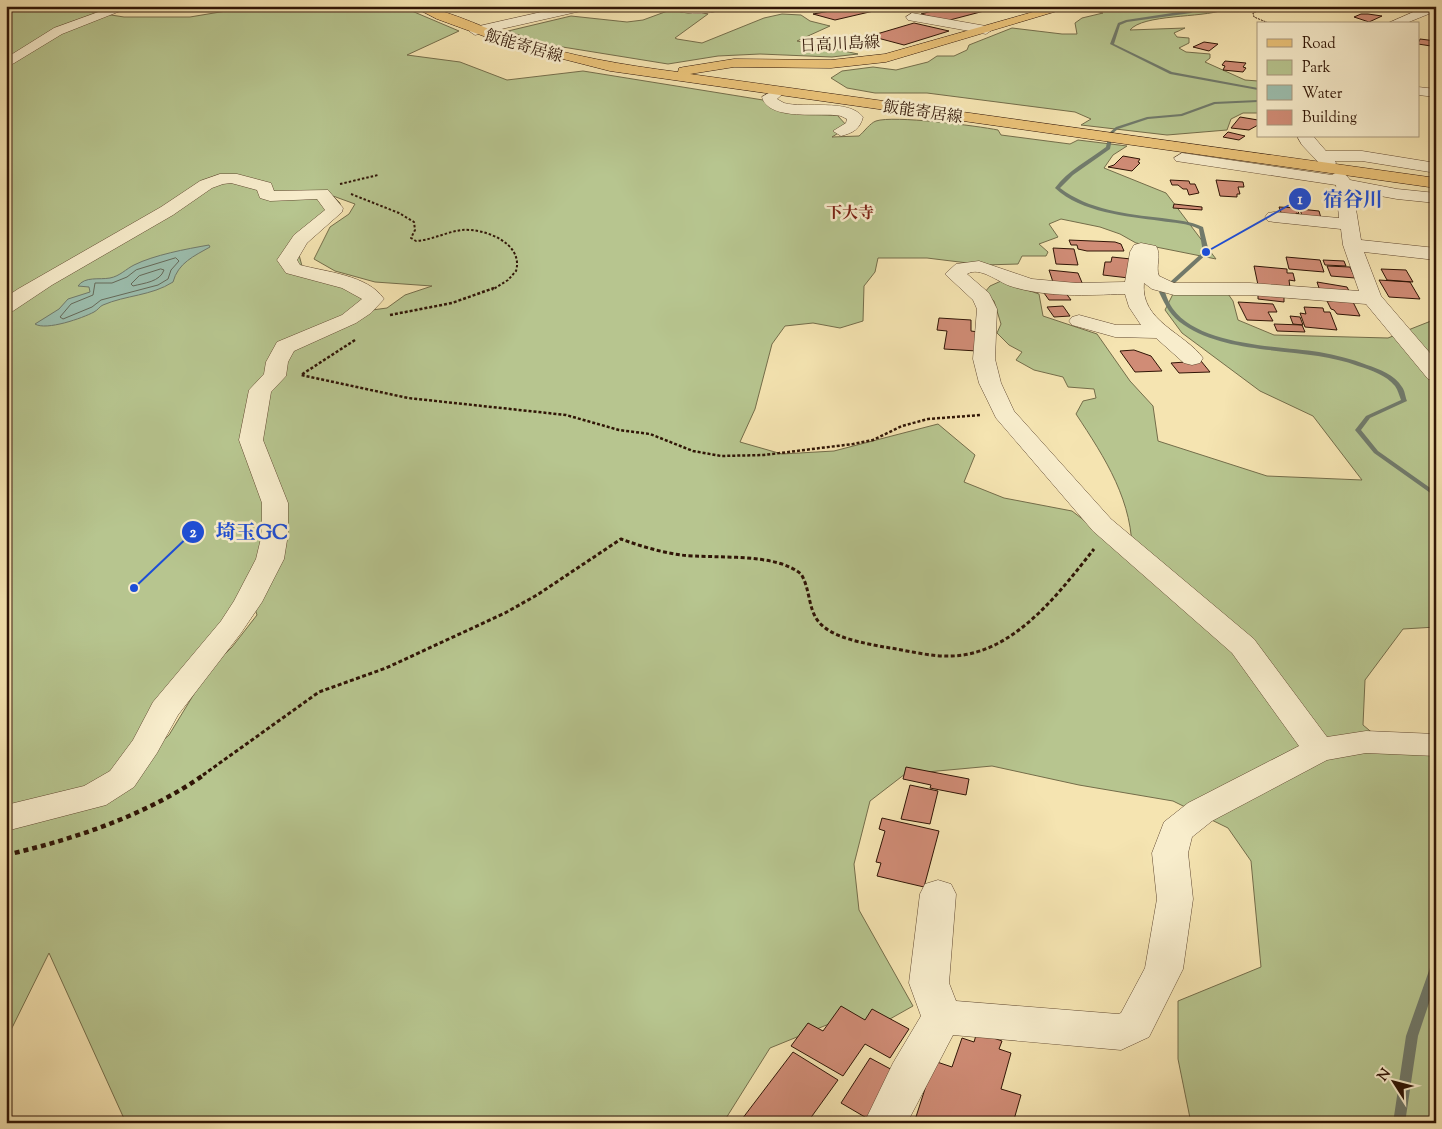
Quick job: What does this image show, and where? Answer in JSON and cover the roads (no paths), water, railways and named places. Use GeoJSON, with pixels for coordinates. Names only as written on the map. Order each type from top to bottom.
{"type":"FeatureCollection","features":[{"type":"Feature","properties":{"kind":"main road","name":"飯能寄居線"},"geometry":{"type":"LineString","coordinates":[[418,6],[475,31],[556,56],[667,75],[1436,183]]}},
{"type":"Feature","properties":{"kind":"main road","name":"日高川島線"},"geometry":{"type":"LineString","coordinates":[[667,75],[704,66],[734,63],[825,64],[872,61],[1068,6]]}},
{"type":"Feature","properties":{"kind":"street"},"geometry":{"type":"LineString","coordinates":[[6,64],[58,31],[127,6]]}},
{"type":"Feature","properties":{"kind":"street"},"geometry":{"type":"LineString","coordinates":[[475,31],[581,7],[651,6]]}},
{"type":"Feature","properties":{"kind":"street"},"geometry":{"type":"LineString","coordinates":[[672,6],[703,12],[721,6]]}},
{"type":"Feature","properties":{"kind":"street"},"geometry":{"type":"LineString","coordinates":[[1398,22],[1433,11]]}},
{"type":"Feature","properties":{"kind":"street"},"geometry":{"type":"LineString","coordinates":[[904,16],[986,30]]}},
{"type":"Feature","properties":{"kind":"street"},"geometry":{"type":"LineString","coordinates":[[779,91],[770,97],[770,101],[782,107],[836,110],[856,117],[853,124],[841,132]]}},
{"type":"Feature","properties":{"kind":"street"},"geometry":{"type":"LineString","coordinates":[[1420,91],[1436,93]]}},
{"type":"Feature","properties":{"kind":"street"},"geometry":{"type":"LineString","coordinates":[[1307,138],[1337,175],[1352,245],[1372,298],[1436,374]]}},
{"type":"Feature","properties":{"kind":"street"},"geometry":{"type":"LineString","coordinates":[[1289,190],[1337,175],[1362,156],[1436,168]]}},
{"type":"Feature","properties":{"kind":"street"},"geometry":{"type":"LineString","coordinates":[[1182,158],[1337,175],[1397,194],[1436,198]]}},
{"type":"Feature","properties":{"kind":"street"},"geometry":{"type":"LineString","coordinates":[[6,308],[31,289],[170,209],[212,182],[228,178],[242,180],[265,188],[266,194],[270,196],[322,194],[334,208],[334,212],[303,236],[290,251],[287,260],[293,269],[349,284],[364,291],[374,299],[364,309],[349,319],[285,347],[277,362],[275,376],[260,390],[251,440],[275,503],[275,534],[270,559],[248,602],[231,627],[164,710],[146,745],[122,779],[94,796],[6,818]]}},
{"type":"Feature","properties":{"kind":"street"},"geometry":{"type":"LineString","coordinates":[[1274,218],[1349,224]]}},
{"type":"Feature","properties":{"kind":"street"},"geometry":{"type":"LineString","coordinates":[[1352,245],[1436,254]]}},
{"type":"Feature","properties":{"kind":"street"},"geometry":{"type":"LineString","coordinates":[[1192,358],[1184,348],[1144,316],[1139,307],[1134,288],[1141,249],[1145,249],[1150,253],[1148,272],[1151,279],[1159,285],[1174,289],[1250,289],[1372,298]]}},
{"type":"Feature","properties":{"kind":"street"},"geometry":{"type":"LineString","coordinates":[[1134,288],[1034,287],[1007,280],[1004,274],[978,266],[959,270],[955,274],[958,279],[973,287],[982,297],[987,309],[984,359],[990,383],[1004,413],[1102,525],[1243,646],[1318,750]]}},
{"type":"Feature","properties":{"kind":"street"},"geometry":{"type":"LineString","coordinates":[[1079,321],[1116,331],[1163,332]]}},
{"type":"Feature","properties":{"kind":"street"},"geometry":{"type":"LineString","coordinates":[[942,1017],[1121,1032],[1135,1025],[1164,969],[1175,899],[1170,853],[1176,831],[1200,812],[1318,750],[1366,742],[1436,745]]}},
{"type":"Feature","properties":{"kind":"street"},"geometry":{"type":"LineString","coordinates":[[938,894],[929,983],[942,1017]]}},
{"type":"Feature","properties":{"kind":"street"},"geometry":{"type":"LineString","coordinates":[[885,1123],[908,1076],[942,1017]]}},
{"type":"Feature","properties":{"kind":"water"},"geometry":{"type":"Polygon","coordinates":[[[209,245],[210,247],[183,265],[175,275],[173,282],[165,287],[112,302],[89,315],[64,323],[47,326],[35,324],[59,309],[68,299],[90,292],[89,287],[78,286],[84,281],[114,277],[134,265],[151,258],[209,245]]]}},
{"type":"Feature","properties":{"kind":"waterway"},"geometry":{"type":"LineString","coordinates":[[1187,6],[1194,10],[1126,21],[1119,24],[1112,44],[1171,73],[1257,89]]}},
{"type":"Feature","properties":{"kind":"waterway"},"geometry":{"type":"LineString","coordinates":[[1257,101],[1214,103],[1182,115],[1148,118],[1117,128],[1111,133],[1108,148],[1072,174],[1057,188],[1069,197],[1101,209],[1140,217],[1192,224],[1201,228],[1206,252],[1162,292],[1171,310],[1185,324],[1203,334],[1225,341],[1342,359],[1380,372],[1391,379],[1399,387],[1404,401],[1368,417],[1358,430],[1376,452],[1436,495]]}},
{"type":"Feature","properties":{"kind":"waterway"},"geometry":{"type":"LineString","coordinates":[[1399,1123],[1412,1036],[1436,965]]}},
{"type":"Feature","properties":{"kind":"place","name":"宿谷川"},"geometry":{"type":"Point","coordinates":[1206,252]}},
{"type":"Feature","properties":{"kind":"place","name":"埼玉GC"},"geometry":{"type":"Point","coordinates":[134,588]}},
{"type":"Feature","properties":{"kind":"district","name":"下大寺"},"geometry":{"type":"Point","coordinates":[850,212]}}]}
